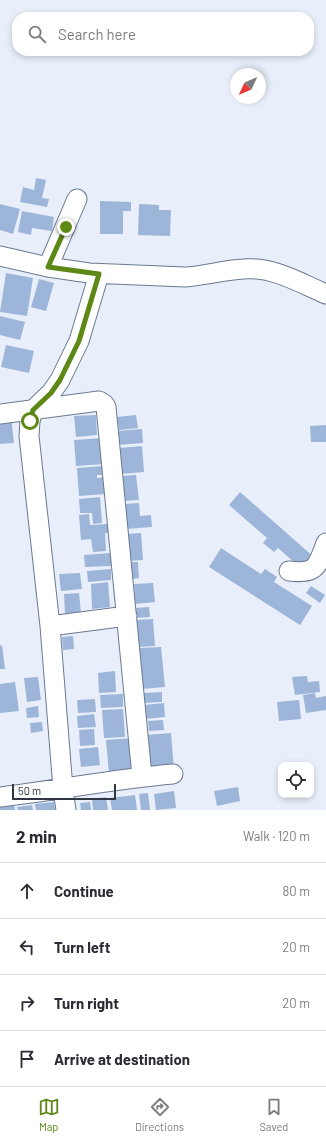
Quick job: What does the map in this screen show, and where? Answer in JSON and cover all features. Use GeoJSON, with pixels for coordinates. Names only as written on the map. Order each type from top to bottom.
{"type":"FeatureCollection","features":[{"type":"Feature","properties":{"kind":"street"},"geometry":{"type":"LineString","coordinates":[[48,267],[77,199]]}},
{"type":"Feature","properties":{"kind":"street"},"geometry":{"type":"LineString","coordinates":[[0,256],[48,267],[99,274],[185,277],[245,268],[265,270],[285,276],[326,294]]}},
{"type":"Feature","properties":{"kind":"street"},"geometry":{"type":"LineString","coordinates":[[66,810],[50,626],[29,436],[30,421],[33,410],[51,393],[60,380],[79,341],[99,274]]}},
{"type":"Feature","properties":{"kind":"street"},"geometry":{"type":"LineString","coordinates":[[0,414],[99,401],[106,407],[142,776]]}},
{"type":"Feature","properties":{"kind":"street"},"geometry":{"type":"LineString","coordinates":[[289,571],[304,573],[310,571],[320,560],[326,543]]}},
{"type":"Feature","properties":{"kind":"street"},"geometry":{"type":"LineString","coordinates":[[50,626],[127,616]]}},
{"type":"Feature","properties":{"kind":"street"},"geometry":{"type":"LineString","coordinates":[[0,797],[63,789],[142,776],[173,774]]}},
{"type":"Feature","properties":{"kind":"building"},"geometry":{"type":"Polygon","coordinates":[[[36,178],[46,180],[42,198],[49,199],[47,207],[20,202],[23,187],[34,190],[36,178]]]}},
{"type":"Feature","properties":{"kind":"building"},"geometry":{"type":"Polygon","coordinates":[[[100,201],[131,202],[131,211],[123,211],[123,234],[100,234],[100,201]]]}},
{"type":"Feature","properties":{"kind":"building"},"geometry":{"type":"Polygon","coordinates":[[[0,204],[20,209],[13,234],[0,230],[0,204]]]}},
{"type":"Feature","properties":{"kind":"building"},"geometry":{"type":"Polygon","coordinates":[[[139,204],[159,205],[159,210],[171,210],[170,236],[138,235],[139,204]]]}},
{"type":"Feature","properties":{"kind":"building"},"geometry":{"type":"Polygon","coordinates":[[[22,211],[54,217],[52,231],[32,228],[31,235],[18,232],[22,211]]]}},
{"type":"Feature","properties":{"kind":"building"},"geometry":{"type":"Polygon","coordinates":[[[6,273],[33,278],[27,316],[0,312],[6,273]]]}},
{"type":"Feature","properties":{"kind":"building"},"geometry":{"type":"Polygon","coordinates":[[[39,279],[54,283],[46,311],[31,307],[39,279]]]}},
{"type":"Feature","properties":{"kind":"building"},"geometry":{"type":"Polygon","coordinates":[[[0,316],[25,322],[20,340],[0,335],[0,316]]]}},
{"type":"Feature","properties":{"kind":"building"},"geometry":{"type":"Polygon","coordinates":[[[6,345],[34,351],[29,373],[1,367],[6,345]]]}},
{"type":"Feature","properties":{"kind":"building"},"geometry":{"type":"Polygon","coordinates":[[[96,415],[97,435],[76,437],[74,416],[96,415]]]}},
{"type":"Feature","properties":{"kind":"building"},"geometry":{"type":"Polygon","coordinates":[[[136,415],[138,428],[119,430],[117,417],[136,415]]]}},
{"type":"Feature","properties":{"kind":"building"},"geometry":{"type":"Polygon","coordinates":[[[11,416],[14,443],[0,444],[0,417],[11,416]]]}},
{"type":"Feature","properties":{"kind":"building"},"geometry":{"type":"Polygon","coordinates":[[[326,425],[326,442],[311,442],[310,426],[326,425]]]}},
{"type":"Feature","properties":{"kind":"building"},"geometry":{"type":"Polygon","coordinates":[[[142,429],[143,443],[117,445],[116,431],[142,429]]]}},
{"type":"Feature","properties":{"kind":"building"},"geometry":{"type":"Polygon","coordinates":[[[103,438],[105,464],[76,466],[74,440],[103,438]]]}},
{"type":"Feature","properties":{"kind":"building"},"geometry":{"type":"Polygon","coordinates":[[[142,446],[144,472],[120,474],[119,448],[142,446]]]}},
{"type":"Feature","properties":{"kind":"building"},"geometry":{"type":"Polygon","coordinates":[[[103,466],[104,475],[97,475],[97,478],[105,477],[106,494],[79,496],[77,468],[103,466]]]}},
{"type":"Feature","properties":{"kind":"building"},"geometry":{"type":"Polygon","coordinates":[[[136,475],[139,500],[123,501],[121,476],[136,475]]]}},
{"type":"Feature","properties":{"kind":"building"},"geometry":{"type":"Polygon","coordinates":[[[240,492],[315,558],[303,570],[278,548],[274,552],[263,543],[267,538],[229,505],[240,492]]]}},
{"type":"Feature","properties":{"kind":"building"},"geometry":{"type":"Polygon","coordinates":[[[100,497],[102,523],[93,524],[92,513],[80,513],[79,499],[100,497]]]}},
{"type":"Feature","properties":{"kind":"building"},"geometry":{"type":"Polygon","coordinates":[[[139,503],[140,516],[151,515],[152,527],[126,529],[124,504],[139,503]]]}},
{"type":"Feature","properties":{"kind":"building"},"geometry":{"type":"Polygon","coordinates":[[[89,514],[90,525],[108,524],[109,533],[105,533],[106,551],[93,552],[91,539],[81,540],[79,515],[89,514]]]}},
{"type":"Feature","properties":{"kind":"building"},"geometry":{"type":"Polygon","coordinates":[[[141,533],[143,560],[128,561],[125,534],[141,533]]]}},
{"type":"Feature","properties":{"kind":"building"},"geometry":{"type":"Polygon","coordinates":[[[221,548],[261,574],[265,569],[277,577],[274,582],[312,606],[300,625],[209,567],[221,548]]]}},
{"type":"Feature","properties":{"kind":"building"},"geometry":{"type":"Polygon","coordinates":[[[111,553],[112,566],[85,567],[84,555],[111,553]]]}},
{"type":"Feature","properties":{"kind":"building"},"geometry":{"type":"Polygon","coordinates":[[[130,562],[138,562],[139,578],[132,579],[130,562]]]}},
{"type":"Feature","properties":{"kind":"building"},"geometry":{"type":"Polygon","coordinates":[[[111,569],[111,580],[88,582],[87,571],[111,569]]]}},
{"type":"Feature","properties":{"kind":"building"},"geometry":{"type":"Polygon","coordinates":[[[80,573],[82,589],[61,591],[59,574],[80,573]]]}},
{"type":"Feature","properties":{"kind":"building"},"geometry":{"type":"Polygon","coordinates":[[[108,582],[110,607],[92,609],[91,584],[108,582]]]}},
{"type":"Feature","properties":{"kind":"building"},"geometry":{"type":"Polygon","coordinates":[[[153,583],[155,602],[135,604],[134,584],[153,583]]]}},
{"type":"Feature","properties":{"kind":"building"},"geometry":{"type":"Polygon","coordinates":[[[311,586],[325,595],[320,603],[306,593],[311,586]]]}},
{"type":"Feature","properties":{"kind":"building"},"geometry":{"type":"Polygon","coordinates":[[[79,593],[81,613],[65,614],[64,594],[79,593]]]}},
{"type":"Feature","properties":{"kind":"building"},"geometry":{"type":"Polygon","coordinates":[[[149,607],[150,617],[136,618],[135,608],[149,607]]]}},
{"type":"Feature","properties":{"kind":"building"},"geometry":{"type":"Polygon","coordinates":[[[153,619],[155,646],[138,647],[136,620],[153,619]]]}},
{"type":"Feature","properties":{"kind":"building"},"geometry":{"type":"Polygon","coordinates":[[[73,636],[74,649],[63,650],[62,637],[73,636]]]}},
{"type":"Feature","properties":{"kind":"building"},"geometry":{"type":"Polygon","coordinates":[[[2,645],[5,669],[0,669],[0,646],[2,645]]]}},
{"type":"Feature","properties":{"kind":"building"},"geometry":{"type":"Polygon","coordinates":[[[161,647],[165,687],[142,689],[139,648],[161,647]]]}},
{"type":"Feature","properties":{"kind":"building"},"geometry":{"type":"Polygon","coordinates":[[[115,671],[116,692],[99,693],[98,673],[115,671]]]}},
{"type":"Feature","properties":{"kind":"building"},"geometry":{"type":"Polygon","coordinates":[[[307,676],[308,682],[319,681],[320,692],[295,695],[292,677],[307,676]]]}},
{"type":"Feature","properties":{"kind":"building"},"geometry":{"type":"Polygon","coordinates":[[[38,677],[41,700],[27,702],[24,678],[38,677]]]}},
{"type":"Feature","properties":{"kind":"building"},"geometry":{"type":"Polygon","coordinates":[[[15,682],[19,711],[0,713],[0,684],[15,682]]]}},
{"type":"Feature","properties":{"kind":"building"},"geometry":{"type":"Polygon","coordinates":[[[162,692],[162,702],[144,703],[143,693],[162,692]]]}},
{"type":"Feature","properties":{"kind":"building"},"geometry":{"type":"Polygon","coordinates":[[[315,693],[316,698],[326,696],[326,710],[306,713],[303,695],[315,693]]]}},
{"type":"Feature","properties":{"kind":"building"},"geometry":{"type":"Polygon","coordinates":[[[123,694],[123,707],[101,708],[100,695],[123,694]]]}},
{"type":"Feature","properties":{"kind":"building"},"geometry":{"type":"Polygon","coordinates":[[[95,699],[96,712],[78,713],[77,700],[95,699]]]}},
{"type":"Feature","properties":{"kind":"building"},"geometry":{"type":"Polygon","coordinates":[[[299,700],[301,719],[279,721],[277,702],[299,700]]]}},
{"type":"Feature","properties":{"kind":"building"},"geometry":{"type":"Polygon","coordinates":[[[164,703],[165,717],[145,719],[144,705],[164,703]]]}},
{"type":"Feature","properties":{"kind":"building"},"geometry":{"type":"Polygon","coordinates":[[[38,706],[39,717],[27,718],[26,708],[38,706]]]}},
{"type":"Feature","properties":{"kind":"building"},"geometry":{"type":"Polygon","coordinates":[[[123,709],[125,737],[104,738],[102,710],[123,709]]]}},
{"type":"Feature","properties":{"kind":"building"},"geometry":{"type":"Polygon","coordinates":[[[94,714],[96,727],[78,728],[77,716],[94,714]]]}},
{"type":"Feature","properties":{"kind":"building"},"geometry":{"type":"Polygon","coordinates":[[[163,720],[164,730],[149,731],[148,721],[163,720]]]}},
{"type":"Feature","properties":{"kind":"building"},"geometry":{"type":"Polygon","coordinates":[[[42,722],[43,731],[31,733],[30,723],[42,722]]]}},
{"type":"Feature","properties":{"kind":"building"},"geometry":{"type":"Polygon","coordinates":[[[94,729],[95,745],[80,746],[79,730],[94,729]]]}},
{"type":"Feature","properties":{"kind":"building"},"geometry":{"type":"Polygon","coordinates":[[[171,733],[174,769],[149,770],[146,735],[171,733]]]}},
{"type":"Feature","properties":{"kind":"building"},"geometry":{"type":"Polygon","coordinates":[[[133,738],[135,772],[109,774],[106,740],[133,738]]]}},
{"type":"Feature","properties":{"kind":"building"},"geometry":{"type":"Polygon","coordinates":[[[98,747],[100,765],[81,767],[79,749],[98,747]]]}},
{"type":"Feature","properties":{"kind":"building"},"geometry":{"type":"Polygon","coordinates":[[[238,787],[240,801],[217,806],[214,791],[238,787]]]}},
{"type":"Feature","properties":{"kind":"building"},"geometry":{"type":"Polygon","coordinates":[[[174,791],[176,808],[156,810],[154,794],[174,791]]]}},
{"type":"Feature","properties":{"kind":"building"},"geometry":{"type":"Polygon","coordinates":[[[148,793],[150,810],[141,810],[139,794],[148,793]]]}},
{"type":"Feature","properties":{"kind":"building"},"geometry":{"type":"Polygon","coordinates":[[[135,795],[137,810],[112,810],[110,798],[135,795]]]}},
{"type":"Feature","properties":{"kind":"building"},"geometry":{"type":"Polygon","coordinates":[[[106,797],[108,810],[93,810],[92,799],[106,797]]]}},
{"type":"Feature","properties":{"kind":"building"},"geometry":{"type":"Polygon","coordinates":[[[54,802],[55,810],[36,810],[35,804],[54,802]]]}},
{"type":"Feature","properties":{"kind":"building"},"geometry":{"type":"Polygon","coordinates":[[[90,802],[91,810],[81,810],[80,803],[90,802]]]}},
{"type":"Feature","properties":{"kind":"building"},"geometry":{"type":"Polygon","coordinates":[[[14,805],[15,810],[0,810],[0,806],[14,805]]]}},
{"type":"Feature","properties":{"kind":"building"},"geometry":{"type":"Polygon","coordinates":[[[32,805],[33,810],[18,810],[17,807],[32,805]]]}},
{"type":"Feature","properties":{"kind":"route"},"geometry":{"type":"LineString","coordinates":[[30,421],[33,410],[51,393],[60,380],[79,341],[99,274],[48,267],[66,227]]}}]}
